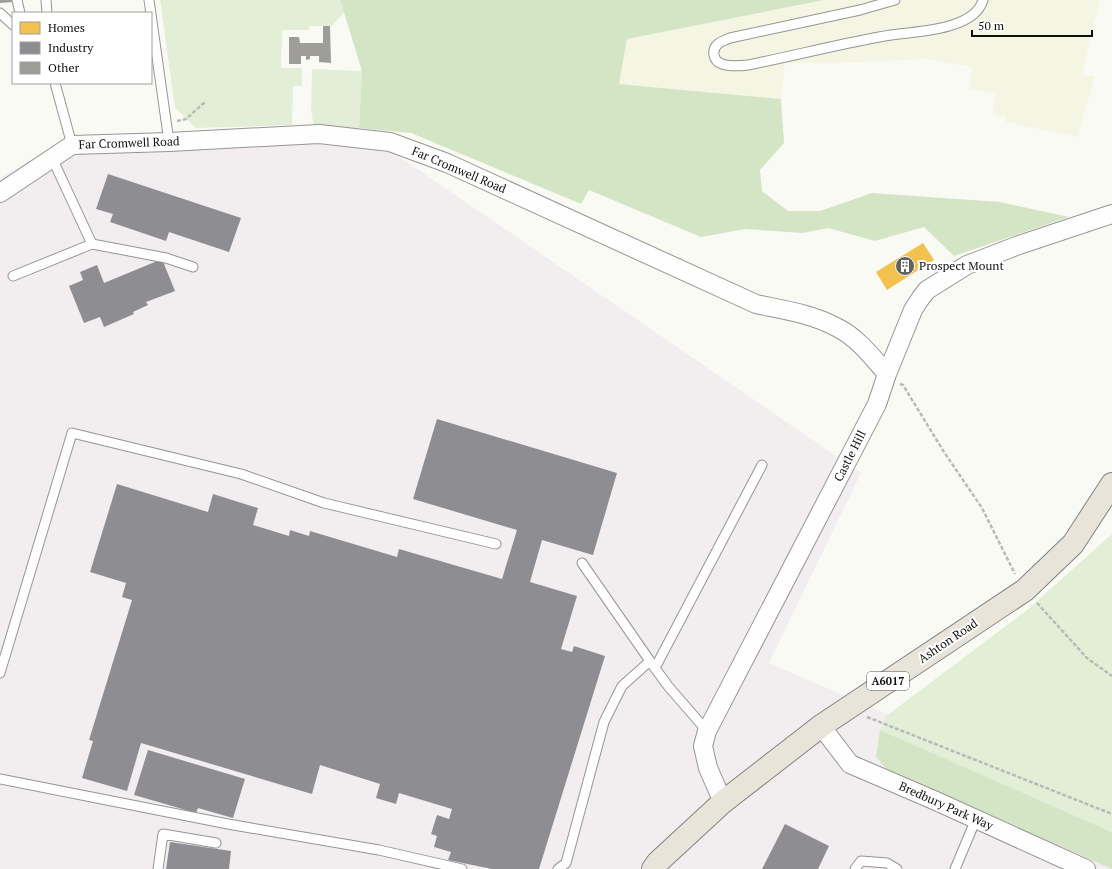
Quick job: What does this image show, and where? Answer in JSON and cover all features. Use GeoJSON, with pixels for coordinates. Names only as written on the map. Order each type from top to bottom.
{"type":"FeatureCollection","features":[{"type":"Feature","properties":{"kind":"highway","name":"Ashton Road"},"geometry":{"type":"LineString","coordinates":[[653,869],[658,862],[723,802],[820,726],[1025,590],[1073,544],[1112,484]]}},
{"type":"Feature","properties":{"kind":"street","name":"Far Cromwell Road"},"geometry":{"type":"LineString","coordinates":[[0,193],[72,145],[169,142],[319,134],[390,142],[447,163],[756,304],[810,316],[839,328],[863,347],[887,374]]}},
{"type":"Feature","properties":{"kind":"street","name":"Castle Hill"},"geometry":{"type":"LineString","coordinates":[[723,802],[708,768],[703,746],[707,731],[877,404],[887,374],[913,310],[920,299],[928,290],[967,265],[1019,245],[1112,214]]}},
{"type":"Feature","properties":{"kind":"street","name":"Bredbury Park Way"},"geometry":{"type":"LineString","coordinates":[[820,726],[850,764],[1086,869]]}},
{"type":"Feature","properties":{"kind":"lane"},"geometry":{"type":"LineString","coordinates":[[17,0],[20,12]]}},
{"type":"Feature","properties":{"kind":"lane"},"geometry":{"type":"LineString","coordinates":[[46,0],[47,12]]}},
{"type":"Feature","properties":{"kind":"lane"},"geometry":{"type":"LineString","coordinates":[[150,0],[152,12]]}},
{"type":"Feature","properties":{"kind":"lane"},"geometry":{"type":"LineString","coordinates":[[895,0],[860,10],[730,38],[719,43],[714,49],[715,59],[722,64],[734,66],[748,65],[870,38],[938,29],[970,18],[981,7],[983,0]]}},
{"type":"Feature","properties":{"kind":"lane"},"geometry":{"type":"LineString","coordinates":[[0,13],[12,24]]}},
{"type":"Feature","properties":{"kind":"lane"},"geometry":{"type":"LineString","coordinates":[[152,15],[169,142]]}},
{"type":"Feature","properties":{"kind":"lane"},"geometry":{"type":"LineString","coordinates":[[55,84],[72,145]]}},
{"type":"Feature","properties":{"kind":"lane"},"geometry":{"type":"LineString","coordinates":[[52,158],[92,244]]}},
{"type":"Feature","properties":{"kind":"lane"},"geometry":{"type":"LineString","coordinates":[[13,276],[92,244],[166,258],[193,267]]}},
{"type":"Feature","properties":{"kind":"lane"},"geometry":{"type":"LineString","coordinates":[[0,673],[72,433],[241,474],[324,503],[496,544]]}},
{"type":"Feature","properties":{"kind":"lane"},"geometry":{"type":"LineString","coordinates":[[558,869],[566,863],[604,722],[622,686],[653,664],[762,465]]}},
{"type":"Feature","properties":{"kind":"lane"},"geometry":{"type":"LineString","coordinates":[[582,563],[668,686],[707,731]]}},
{"type":"Feature","properties":{"kind":"lane"},"geometry":{"type":"LineString","coordinates":[[0,779],[228,824],[378,850],[462,869]]}},
{"type":"Feature","properties":{"kind":"lane"},"geometry":{"type":"LineString","coordinates":[[955,869],[976,819]]}},
{"type":"Feature","properties":{"kind":"lane"},"geometry":{"type":"LineString","coordinates":[[158,869],[163,834],[216,842]]}},
{"type":"Feature","properties":{"kind":"lane"},"geometry":{"type":"LineString","coordinates":[[855,869],[862,861],[887,863],[897,869]]}},
{"type":"Feature","properties":{"kind":"path"},"geometry":{"type":"LineString","coordinates":[[167,124],[186,119],[205,102]]}},
{"type":"Feature","properties":{"kind":"path"},"geometry":{"type":"LineString","coordinates":[[887,374],[903,386],[944,452],[982,508],[1014,572],[1025,590],[1087,658],[1112,676]]}},
{"type":"Feature","properties":{"kind":"path"},"geometry":{"type":"LineString","coordinates":[[846,709],[1112,814]]}},
{"type":"Feature","properties":{"kind":"shaded area"},"geometry":{"type":"Polygon","coordinates":[[[295,141],[394,153],[861,473],[769,663],[892,716],[1112,858],[1112,869],[0,869],[0,178],[45,151],[295,141]]]}},
{"type":"Feature","properties":{"kind":"green space"},"geometry":{"type":"Polygon","coordinates":[[[160,0],[340,0],[344,12],[332,26],[309,26],[309,30],[282,30],[281,68],[302,68],[302,86],[293,86],[292,125],[196,128],[175,108],[160,0]]]}},
{"type":"Feature","properties":{"kind":"green space"},"geometry":{"type":"Polygon","coordinates":[[[340,0],[824,0],[627,39],[619,84],[781,99],[784,143],[760,170],[762,191],[788,211],[820,211],[872,193],[1000,202],[1069,217],[954,256],[924,227],[875,241],[828,228],[803,233],[745,229],[701,237],[589,190],[581,204],[411,133],[359,128],[362,71],[340,0]]]}},
{"type":"Feature","properties":{"kind":"green space"},"geometry":{"type":"Polygon","coordinates":[[[824,0],[1100,0],[1082,75],[1095,76],[1077,137],[1006,122],[1006,116],[993,115],[995,94],[969,89],[972,67],[925,59],[865,62],[785,63],[781,99],[619,84],[627,39],[824,0]]]}},
{"type":"Feature","properties":{"kind":"green space"},"geometry":{"type":"Polygon","coordinates":[[[312,69],[362,71],[359,128],[314,127],[311,110],[312,69]]]}},
{"type":"Feature","properties":{"kind":"green space"},"geometry":{"type":"Polygon","coordinates":[[[1112,534],[1112,832],[880,730],[886,716],[1027,610],[1112,534]]]}},
{"type":"Feature","properties":{"kind":"green space"},"geometry":{"type":"Polygon","coordinates":[[[880,730],[1112,832],[1112,869],[887,770],[876,757],[880,730]]]}},
{"type":"Feature","properties":{"kind":"building: Homes","name":"Prospect Mount"},"geometry":{"type":"Polygon","coordinates":[[[923,243],[934,260],[887,290],[876,272],[923,243]]]}},
{"type":"Feature","properties":{"kind":"building: Industry"},"geometry":{"type":"Polygon","coordinates":[[[108,174],[241,218],[229,252],[169,232],[166,241],[110,222],[113,214],[96,209],[108,174]]]}},
{"type":"Feature","properties":{"kind":"building: Industry"},"geometry":{"type":"Polygon","coordinates":[[[162,259],[175,291],[146,302],[148,305],[133,312],[134,314],[104,327],[100,317],[84,323],[69,286],[83,280],[80,272],[97,265],[104,283],[162,259]]]}},
{"type":"Feature","properties":{"kind":"building: Industry"},"geometry":{"type":"Polygon","coordinates":[[[437,419],[617,473],[593,555],[542,540],[530,582],[577,596],[561,649],[572,652],[574,646],[605,656],[539,869],[492,869],[448,860],[451,852],[434,847],[437,836],[431,834],[437,815],[449,819],[452,809],[399,793],[396,804],[376,798],[380,784],[320,765],[312,794],[141,743],[127,791],[82,778],[93,741],[89,740],[132,600],[122,597],[126,583],[90,572],[117,484],[208,512],[213,494],[258,508],[253,525],[289,536],[290,530],[309,536],[310,531],[397,557],[399,549],[502,579],[517,530],[413,499],[437,419]]]}},
{"type":"Feature","properties":{"kind":"building: Industry"},"geometry":{"type":"Polygon","coordinates":[[[148,750],[245,779],[233,818],[198,808],[196,813],[134,795],[148,750]]]}},
{"type":"Feature","properties":{"kind":"building: Industry"},"geometry":{"type":"Polygon","coordinates":[[[785,824],[829,846],[818,869],[762,869],[785,824]]]}},
{"type":"Feature","properties":{"kind":"building: Industry"},"geometry":{"type":"Polygon","coordinates":[[[170,842],[231,851],[229,869],[166,869],[170,842]]]}},
{"type":"Feature","properties":{"kind":"building: Other"},"geometry":{"type":"Polygon","coordinates":[[[0,0],[13,0],[13,2],[0,3],[0,0]]]}},
{"type":"Feature","properties":{"kind":"building: Other"},"geometry":{"type":"Polygon","coordinates":[[[323,26],[330,26],[331,63],[319,62],[319,56],[310,56],[310,59],[306,60],[306,56],[301,56],[301,64],[289,64],[289,37],[299,37],[300,43],[323,43],[323,26]]]}},
{"type":"Feature","properties":{"kind":"place","name":"Prospect Mount"},"geometry":{"type":"Point","coordinates":[905,266]}}]}
